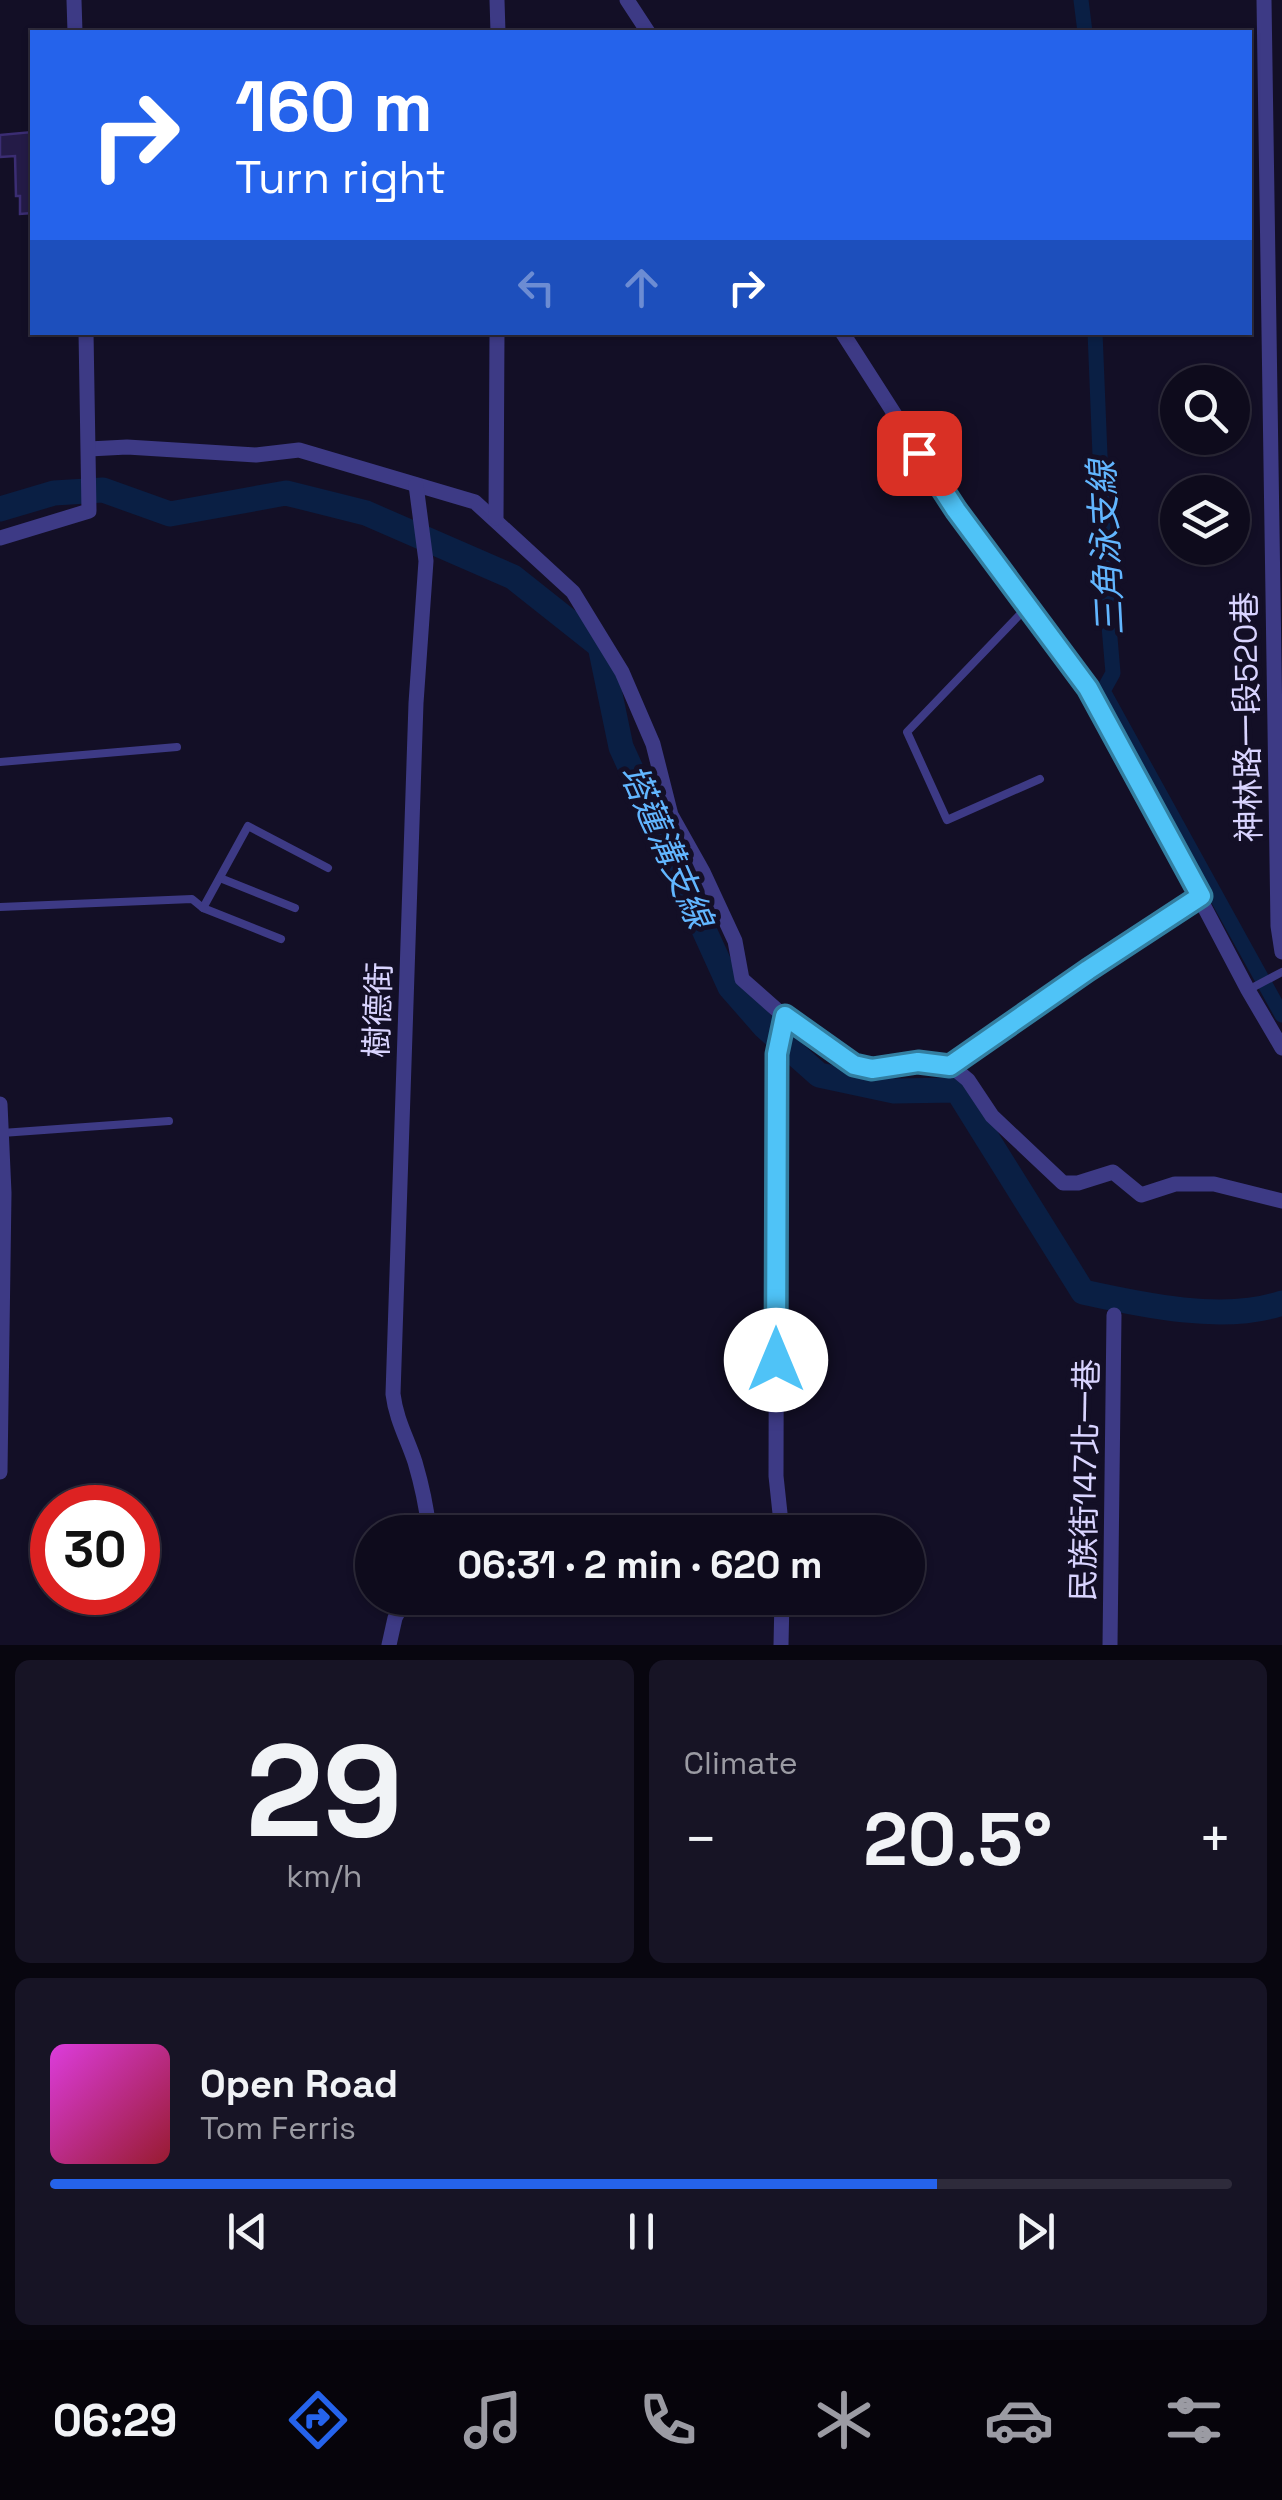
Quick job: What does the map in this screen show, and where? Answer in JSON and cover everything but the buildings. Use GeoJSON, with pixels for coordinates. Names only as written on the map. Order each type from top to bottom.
{"type":"FeatureCollection","features":[{"type":"Feature","properties":{"kind":"street"},"geometry":{"type":"LineString","coordinates":[[74,0],[76,30]]}},
{"type":"Feature","properties":{"kind":"street"},"geometry":{"type":"LineString","coordinates":[[498,0],[498,30]]}},
{"type":"Feature","properties":{"kind":"street"},"geometry":{"type":"LineString","coordinates":[[628,0],[647,30]]}},
{"type":"Feature","properties":{"kind":"street","name":"神林路一段520巷"},"geometry":{"type":"LineString","coordinates":[[1264,0],[1275,356],[1278,906],[1282,952]]}},
{"type":"Feature","properties":{"kind":"street"},"geometry":{"type":"LineString","coordinates":[[0,538],[89,510],[86,335]]}},
{"type":"Feature","properties":{"kind":"street"},"geometry":{"type":"LineString","coordinates":[[496,518],[497,335]]}},
{"type":"Feature","properties":{"kind":"street"},"geometry":{"type":"LineString","coordinates":[[844,335],[956,510],[1088,688],[1282,1048]]}},
{"type":"Feature","properties":{"kind":"street"},"geometry":{"type":"LineString","coordinates":[[89,448],[128,446],[256,454],[299,450],[475,502],[573,592],[622,672],[653,744],[672,815],[734,941],[742,979],[785,1016],[854,1065],[872,1069],[918,1062],[950,1066],[968,1080],[1003,1128],[1063,1183],[1078,1183],[1113,1172],[1141,1195],[1174,1184],[1214,1184],[1282,1200]]}},
{"type":"Feature","properties":{"kind":"street","name":"樹德街"},"geometry":{"type":"LineString","coordinates":[[416,486],[426,561],[416,703],[393,1394],[427,1515]]}},
{"type":"Feature","properties":{"kind":"street"},"geometry":{"type":"LineString","coordinates":[[950,1066],[1201,896]]}},
{"type":"Feature","properties":{"kind":"street"},"geometry":{"type":"LineString","coordinates":[[780,1515],[776,1476],[777,1054],[785,1016]]}},
{"type":"Feature","properties":{"kind":"street"},"geometry":{"type":"LineString","coordinates":[[0,1104],[0,1472]]}},
{"type":"Feature","properties":{"kind":"street","name":"民族街147北一巷"},"geometry":{"type":"LineString","coordinates":[[1110,1645],[1114,1315]]}},
{"type":"Feature","properties":{"kind":"street"},"geometry":{"type":"LineString","coordinates":[[389,1645],[396,1615]]}},
{"type":"Feature","properties":{"kind":"street"},"geometry":{"type":"LineString","coordinates":[[781,1645],[782,1615]]}},
{"type":"Feature","properties":{"kind":"lane"},"geometry":{"type":"LineString","coordinates":[[1028,606],[907,732],[946,820],[1040,779]]}},
{"type":"Feature","properties":{"kind":"lane"},"geometry":{"type":"LineString","coordinates":[[0,762],[177,746]]}},
{"type":"Feature","properties":{"kind":"lane"},"geometry":{"type":"LineString","coordinates":[[203,908],[248,826],[328,868]]}},
{"type":"Feature","properties":{"kind":"lane"},"geometry":{"type":"LineString","coordinates":[[220,878],[295,908]]}},
{"type":"Feature","properties":{"kind":"lane"},"geometry":{"type":"LineString","coordinates":[[0,907],[192,899],[203,908],[281,939]]}},
{"type":"Feature","properties":{"kind":"lane"},"geometry":{"type":"LineString","coordinates":[[1248,990],[1282,972]]}},
{"type":"Feature","properties":{"kind":"lane"},"geometry":{"type":"LineString","coordinates":[[2,1133],[169,1120]]}},
{"type":"Feature","properties":{"kind":"waterway","name":"三角泳支線"},"geometry":{"type":"LineString","coordinates":[[1081,0],[1085,30]]}},
{"type":"Feature","properties":{"kind":"waterway","name":"三角泳支線"},"geometry":{"type":"LineString","coordinates":[[1095,335],[1105,579],[1113,673],[1103,691],[1282,1015]]}},
{"type":"Feature","properties":{"kind":"waterway","name":"塔蓮溝支線"},"geometry":{"type":"LineString","coordinates":[[0,509],[54,493],[103,490],[170,514],[286,493],[366,513],[513,577],[600,646],[621,747],[730,987],[765,1027],[819,1075],[894,1091],[957,1090],[1083,1292],[1209,1312],[1235,1312],[1282,1303]]}},
{"type":"Feature","properties":{"kind":"route"},"geometry":{"type":"LineString","coordinates":[[776,1360],[777,1054],[785,1016],[854,1065],[872,1069],[918,1062],[950,1066],[1201,896],[1088,688],[956,510],[919,453]]}}]}
